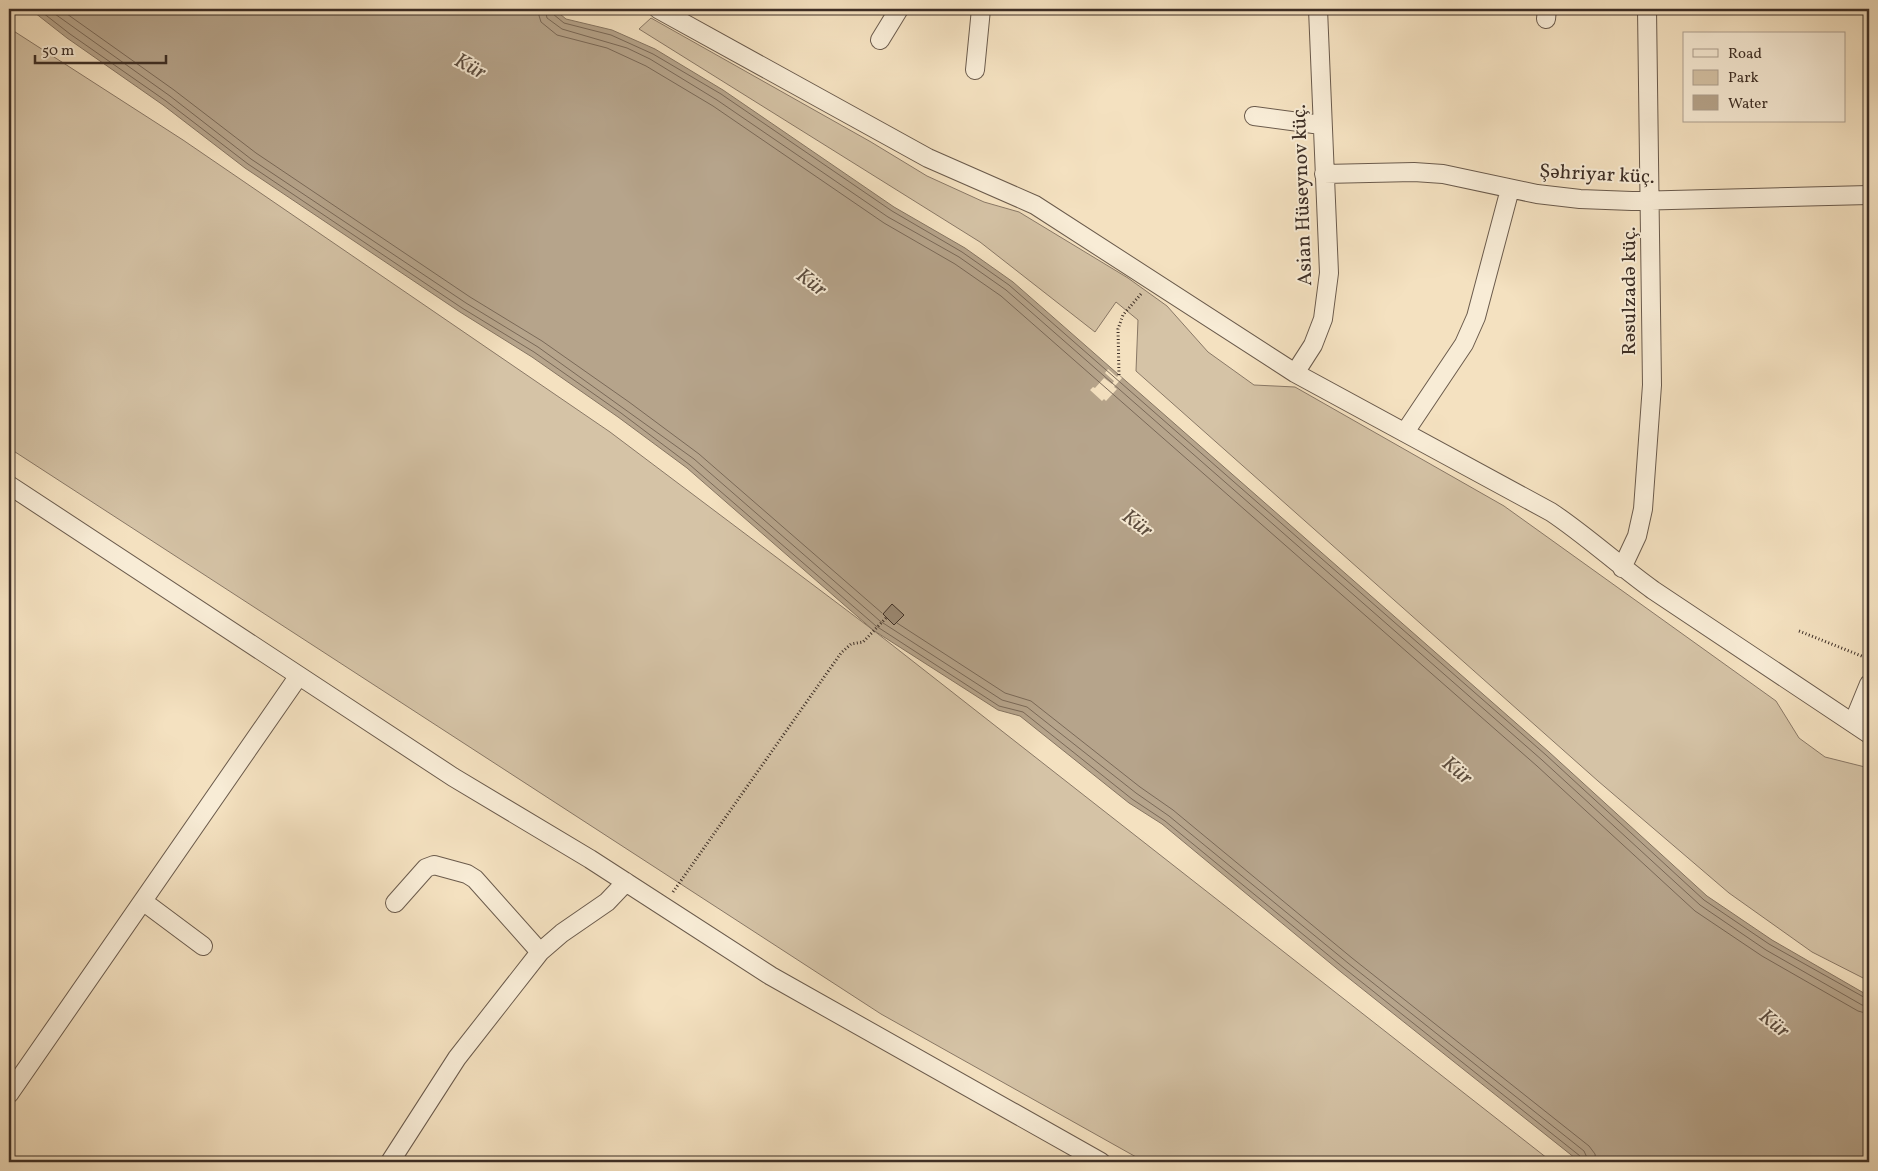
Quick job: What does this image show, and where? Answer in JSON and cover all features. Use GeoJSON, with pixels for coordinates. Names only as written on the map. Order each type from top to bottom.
{"type":"FeatureCollection","features":[{"type":"Feature","properties":{"kind":"street"},"geometry":{"type":"LineString","coordinates":[[658,9],[928,158],[1035,205],[1295,373],[1551,512],[1582,532],[1622,568],[1869,734]]}},
{"type":"Feature","properties":{"kind":"street"},"geometry":{"type":"LineString","coordinates":[[880,40],[899,9]]}},
{"type":"Feature","properties":{"kind":"street"},"geometry":{"type":"LineString","coordinates":[[975,70],[981,9]]}},
{"type":"Feature","properties":{"kind":"street","name":"Asian Hüseynov küç."},"geometry":{"type":"LineString","coordinates":[[1295,373],[1313,345],[1328,295],[1329,273],[1321,125],[1318,9]]}},
{"type":"Feature","properties":{"kind":"street","name":"Rəsulzadə küç."},"geometry":{"type":"LineString","coordinates":[[1622,568],[1637,536],[1643,509],[1652,385],[1647,9]]}},
{"type":"Feature","properties":{"kind":"street"},"geometry":{"type":"LineString","coordinates":[[1254,116],[1321,125]]}},
{"type":"Feature","properties":{"kind":"street","name":"Şəhriyar küç."},"geometry":{"type":"LineString","coordinates":[[1324,174],[1414,172],[1443,174],[1510,188],[1580,199],[1650,200],[1869,195]]}},
{"type":"Feature","properties":{"kind":"street"},"geometry":{"type":"LineString","coordinates":[[1405,432],[1464,344],[1476,317],[1510,188]]}},
{"type":"Feature","properties":{"kind":"street"},"geometry":{"type":"LineString","coordinates":[[9,485],[298,677],[453,777],[626,882],[770,976],[1101,1162]]}},
{"type":"Feature","properties":{"kind":"street"},"geometry":{"type":"LineString","coordinates":[[9,1094],[144,902],[298,677]]}},
{"type":"Feature","properties":{"kind":"street"},"geometry":{"type":"LineString","coordinates":[[1853,723],[1869,684]]}},
{"type":"Feature","properties":{"kind":"street"},"geometry":{"type":"LineString","coordinates":[[395,903],[426,868],[434,865],[467,874],[475,879],[540,952]]}},
{"type":"Feature","properties":{"kind":"street"},"geometry":{"type":"LineString","coordinates":[[390,1162],[457,1058],[540,952],[562,933],[607,902],[626,882]]}},
{"type":"Feature","properties":{"kind":"street"},"geometry":{"type":"LineString","coordinates":[[144,902],[203,946]]}},
{"type":"Feature","properties":{"kind":"path"},"geometry":{"type":"LineString","coordinates":[[1119,375],[1118,329],[1123,315],[1153,280]]}},
{"type":"Feature","properties":{"kind":"path"},"geometry":{"type":"LineString","coordinates":[[663,906],[841,653],[851,644],[863,642],[886,618]]}},
{"type":"Feature","properties":{"kind":"path"},"geometry":{"type":"LineString","coordinates":[[1798,631],[1869,660]]}},
{"type":"Feature","properties":{"kind":"green space"},"geometry":{"type":"Polygon","coordinates":[[[651,18],[871,142],[927,176],[984,202],[1019,212],[1128,278],[1167,306],[1208,352],[1254,385],[1295,387],[1504,506],[1776,701],[1799,738],[1825,757],[1869,768],[1869,981],[1812,952],[1729,893],[1598,781],[1136,371],[1138,320],[1116,302],[1095,332],[980,242],[639,29],[651,18]]]}},
{"type":"Feature","properties":{"kind":"green space"},"geometry":{"type":"Polygon","coordinates":[[[9,28],[183,140],[610,432],[873,630],[1552,1162],[1145,1162],[881,1014],[9,448],[9,28]]]}},
{"type":"Feature","properties":{"kind":"water","name":"Kür"},"geometry":{"type":"Polygon","coordinates":[[[30,9],[554,9],[566,19],[612,30],[655,49],[723,90],[894,207],[965,248],[1013,282],[1549,752],[1707,896],[1772,940],[1869,996],[1869,1162],[1580,1162],[1341,972],[1162,824],[1129,803],[1020,716],[998,710],[873,630],[687,468],[532,357],[460,312],[245,168],[163,105],[67,38],[30,9]]]}},
{"type":"Feature","properties":{"kind":"pier"},"geometry":{"type":"Polygon","coordinates":[[[1108,369],[1117,377],[1119,375],[1122,378],[1114,387],[1117,389],[1106,401],[1104,399],[1102,401],[1090,390],[1093,387],[1095,388],[1104,378],[1112,384],[1114,381],[1105,373],[1108,369]]]}},
{"type":"Feature","properties":{"kind":"building"},"geometry":{"type":"Polygon","coordinates":[[[892,604],[904,615],[894,625],[883,614],[892,604]]]}}]}
